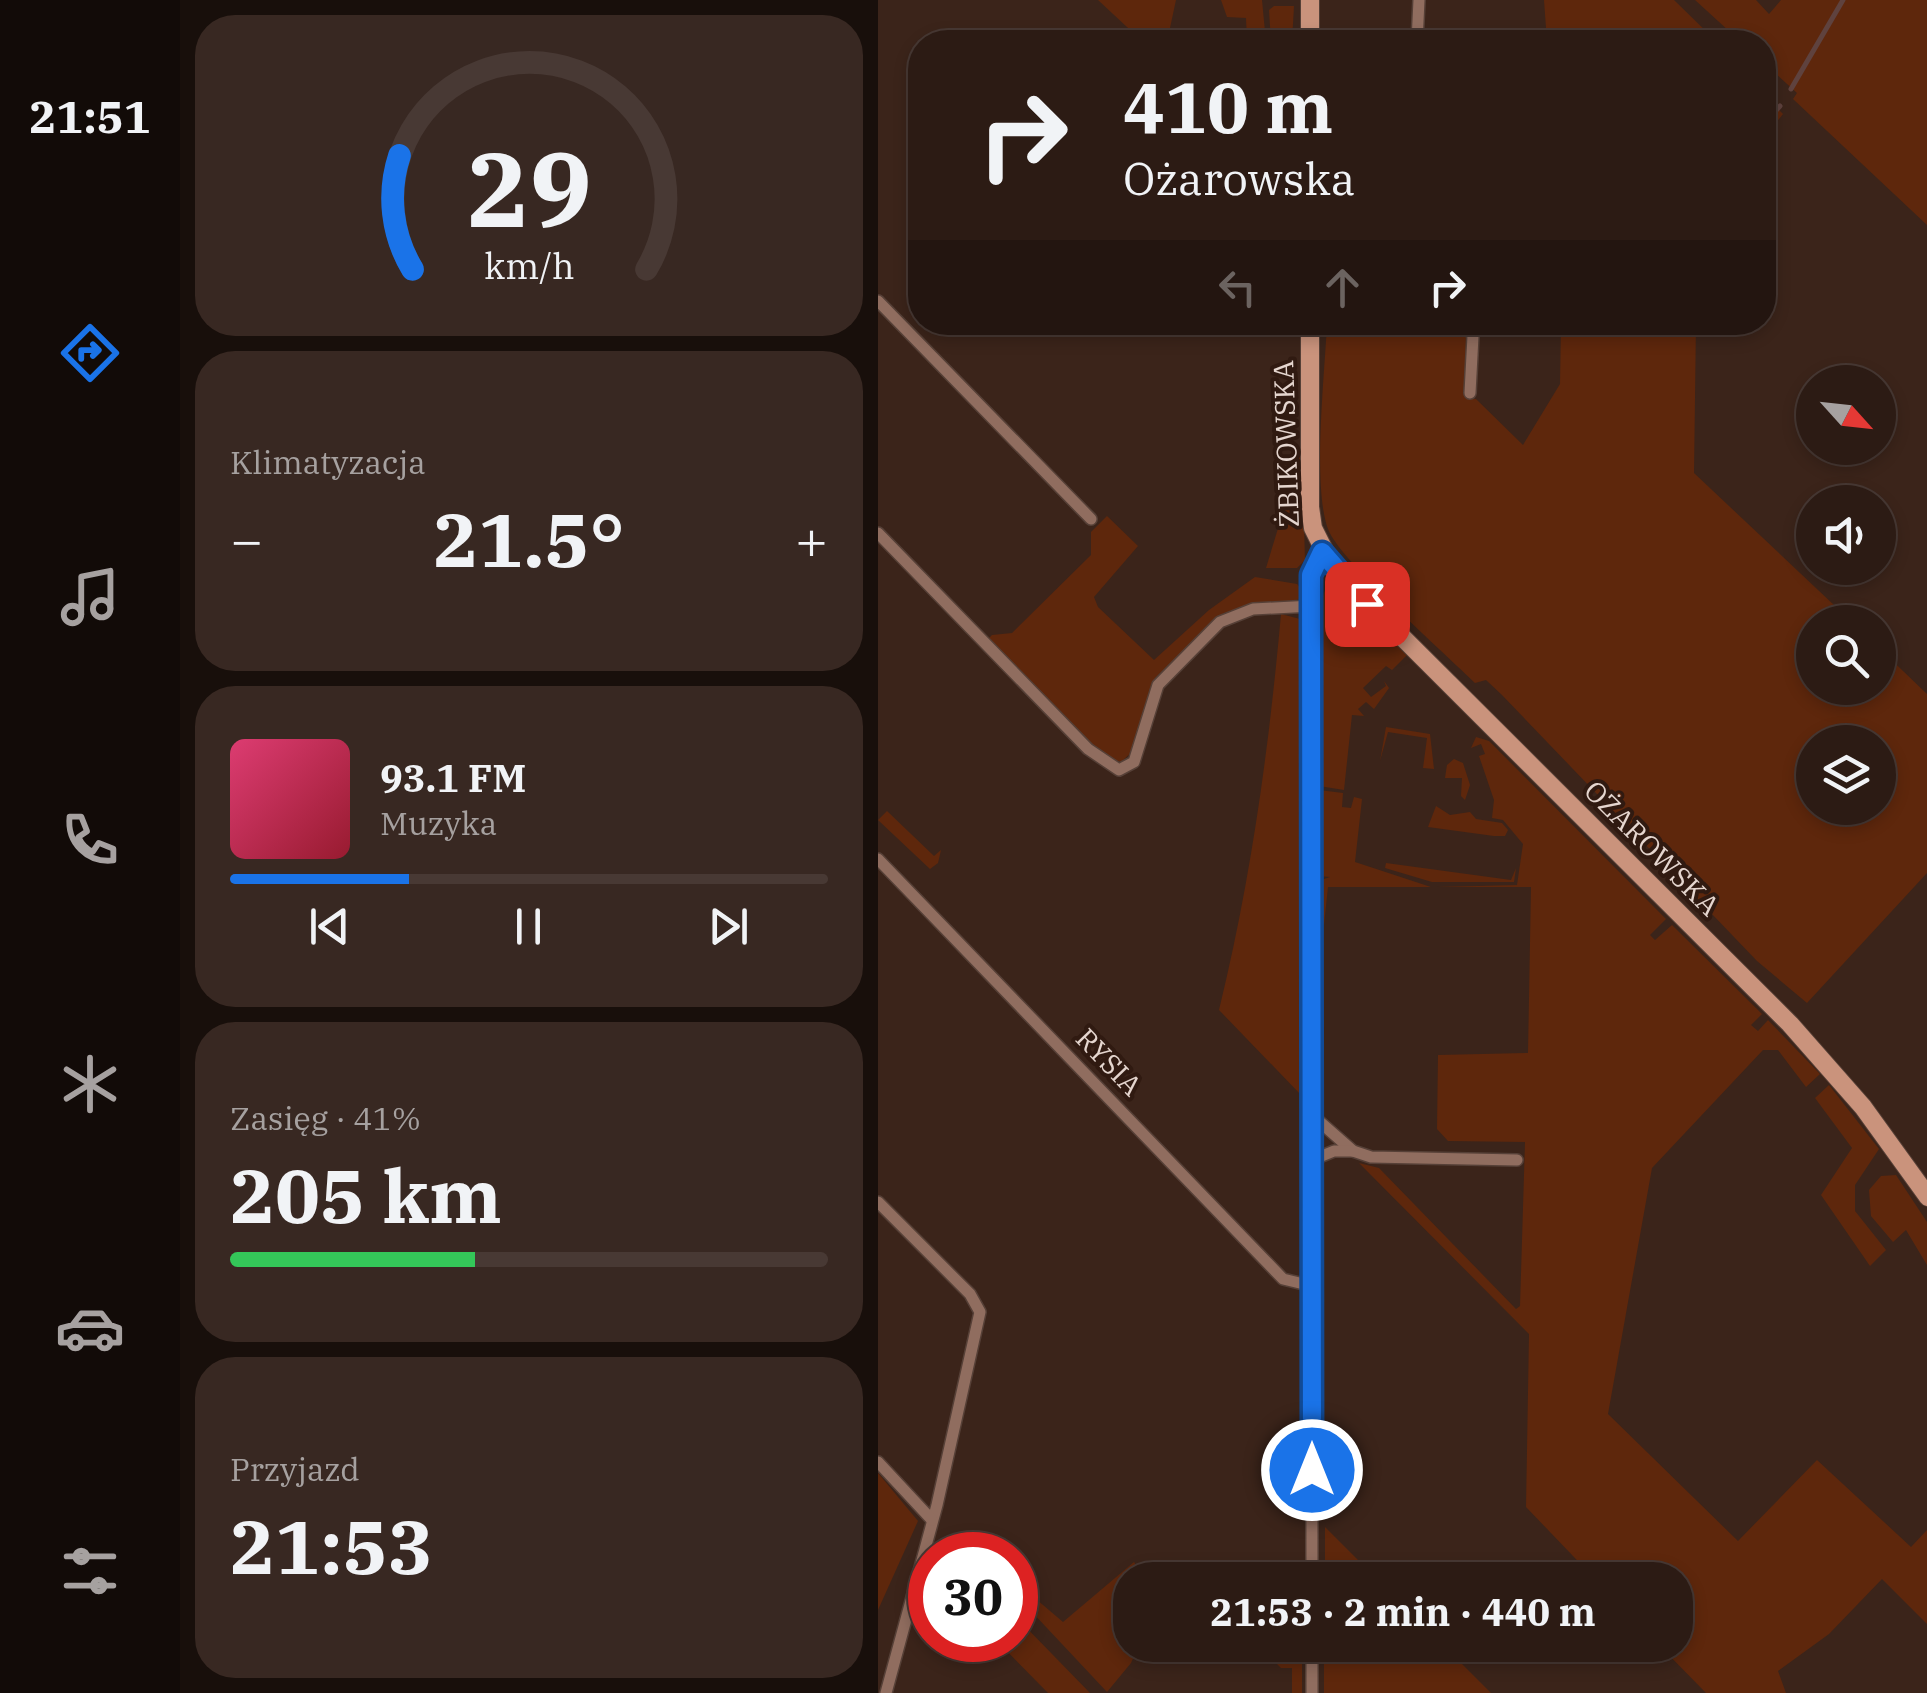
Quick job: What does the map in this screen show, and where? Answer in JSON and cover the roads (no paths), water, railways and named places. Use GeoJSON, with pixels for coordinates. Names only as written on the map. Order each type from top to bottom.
{"type":"FeatureCollection","features":[{"type":"Feature","properties":{"kind":"main road"},"geometry":{"type":"LineString","coordinates":[[1310,0],[1310,30]]}},
{"type":"Feature","properties":{"kind":"main road","name":"ŻBIKOWSKA"},"geometry":{"type":"LineString","coordinates":[[1310,335],[1310,507],[1322,552]]}},
{"type":"Feature","properties":{"kind":"main road","name":"OŻAROWSKA"},"geometry":{"type":"LineString","coordinates":[[1322,552],[1344,581],[1790,1024],[1864,1107],[1928,1198]]}},
{"type":"Feature","properties":{"kind":"street"},"geometry":{"type":"LineString","coordinates":[[1418,30],[1419,0]]}},
{"type":"Feature","properties":{"kind":"street"},"geometry":{"type":"LineString","coordinates":[[878,301],[908,332]]}},
{"type":"Feature","properties":{"kind":"street"},"geometry":{"type":"LineString","coordinates":[[911,335],[1091,519]]}},
{"type":"Feature","properties":{"kind":"street"},"geometry":{"type":"LineString","coordinates":[[1470,392],[1472,335]]}},
{"type":"Feature","properties":{"kind":"street"},"geometry":{"type":"LineString","coordinates":[[878,533],[1088,749],[1119,770],[1134,762],[1162,679],[1220,622],[1253,609],[1312,606]]}},
{"type":"Feature","properties":{"kind":"street","name":"ŻBIKOWSKA"},"geometry":{"type":"LineString","coordinates":[[1312,1562],[1311,575],[1322,552]]}},
{"type":"Feature","properties":{"kind":"street","name":"RYSIA"},"geometry":{"type":"LineString","coordinates":[[878,859],[1283,1279],[1312,1286]]}},
{"type":"Feature","properties":{"kind":"street"},"geometry":{"type":"LineString","coordinates":[[1312,1115],[1352,1151],[1371,1158],[1517,1160]]}},
{"type":"Feature","properties":{"kind":"street"},"geometry":{"type":"LineString","coordinates":[[1312,1160],[1352,1151]]}},
{"type":"Feature","properties":{"kind":"street"},"geometry":{"type":"LineString","coordinates":[[878,1202],[976,1302],[980,1319],[886,1693]]}},
{"type":"Feature","properties":{"kind":"street"},"geometry":{"type":"LineString","coordinates":[[878,1462],[932,1520]]}},
{"type":"Feature","properties":{"kind":"street"},"geometry":{"type":"LineString","coordinates":[[1312,1662],[1312,1693]]}},
{"type":"Feature","properties":{"kind":"waterway"},"geometry":{"type":"LineString","coordinates":[[1791,89],[1843,0]]}},
{"type":"Feature","properties":{"kind":"waterway"},"geometry":{"type":"LineString","coordinates":[[1776,110],[1780,106]]}}]}
